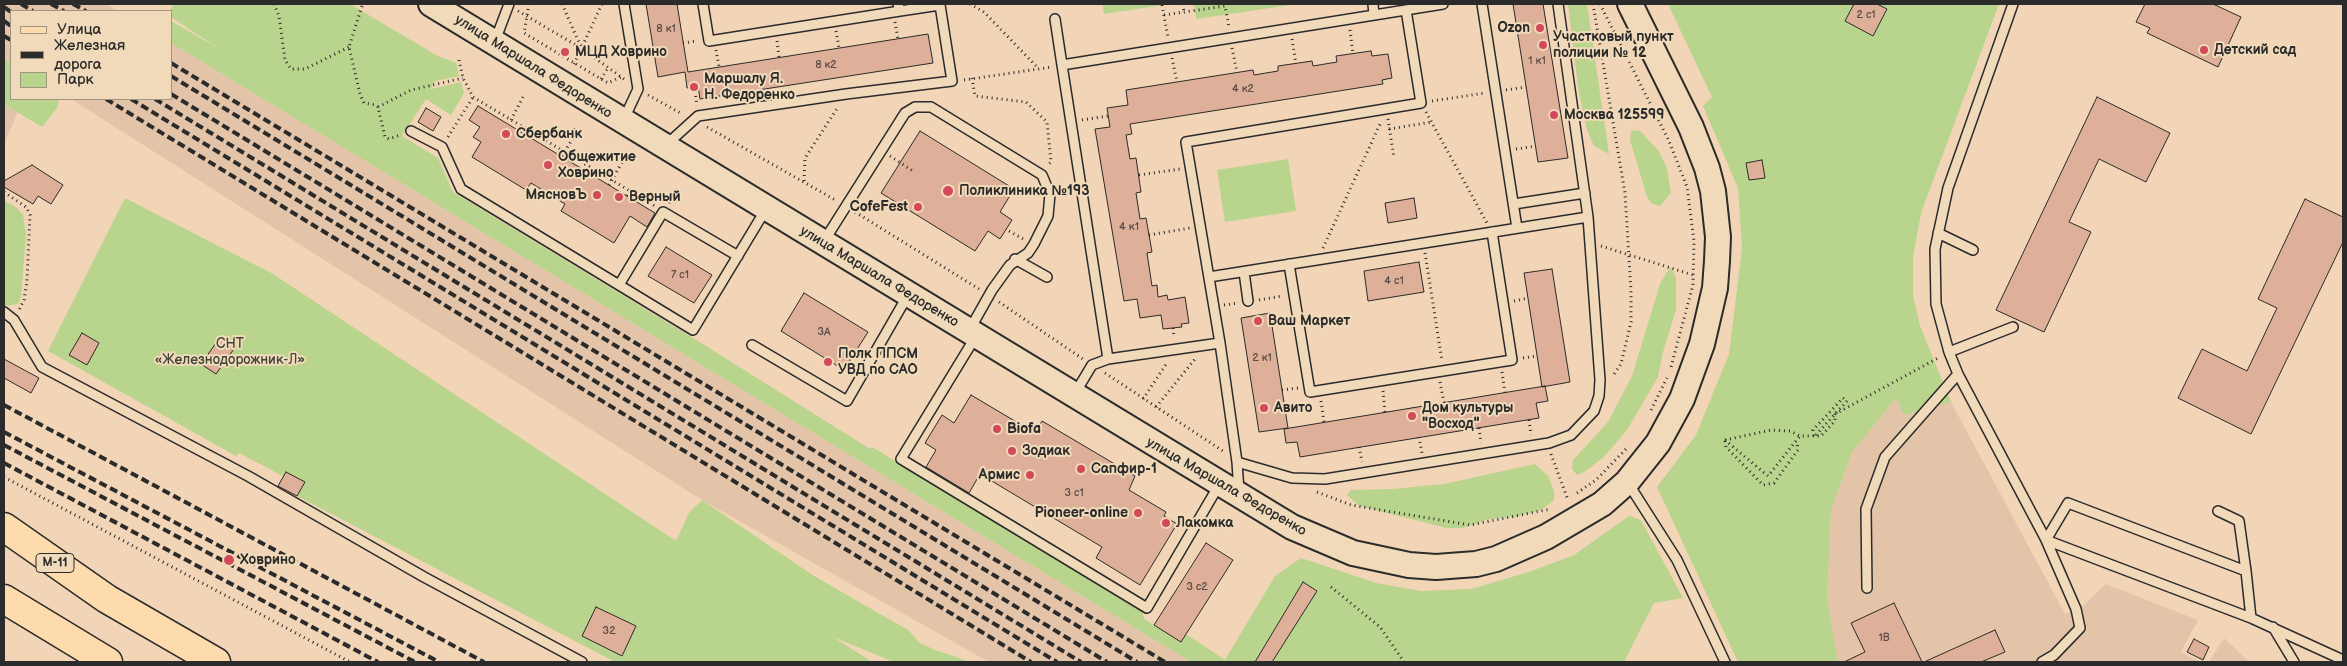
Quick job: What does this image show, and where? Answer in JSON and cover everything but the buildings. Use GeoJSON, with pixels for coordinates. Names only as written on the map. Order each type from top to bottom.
{"type":"FeatureCollection","features":[{"type":"Feature","properties":{"kind":"main road","name":"М-11"},"geometry":{"type":"LineString","coordinates":[[4,527],[107,599],[216,662]]}},
{"type":"Feature","properties":{"kind":"main road"},"geometry":{"type":"LineString","coordinates":[[4,600],[108,662]]}},
{"type":"Feature","properties":{"kind":"street","name":"улица Маршала Федоренко"},"geometry":{"type":"LineString","coordinates":[[430,4],[1229,491],[1300,532],[1353,553],[1391,562],[1436,567],[1476,564],[1518,549],[1546,537],[1602,504],[1627,482],[1658,443],[1678,406],[1692,374],[1710,315],[1715,288],[1718,237],[1713,191],[1702,154],[1630,4]]}},
{"type":"Feature","properties":{"kind":"lane"},"geometry":{"type":"LineString","coordinates":[[494,43],[509,4]]}},
{"type":"Feature","properties":{"kind":"lane"},"geometry":{"type":"LineString","coordinates":[[622,122],[638,89],[624,4]]}},
{"type":"Feature","properties":{"kind":"lane"},"geometry":{"type":"LineString","coordinates":[[664,147],[698,116],[846,94],[952,82],[940,5],[899,7],[709,41],[703,4]]}},
{"type":"Feature","properties":{"kind":"lane"},"geometry":{"type":"LineString","coordinates":[[1373,4],[1374,15]]}},
{"type":"Feature","properties":{"kind":"lane"},"geometry":{"type":"LineString","coordinates":[[1062,65],[1443,4]]}},
{"type":"Feature","properties":{"kind":"lane"},"geometry":{"type":"LineString","coordinates":[[1482,4],[1517,228]]}},
{"type":"Feature","properties":{"kind":"lane"},"geometry":{"type":"LineString","coordinates":[[1237,462],[1292,478],[1325,479],[1548,443],[1571,435],[1594,411],[1599,396],[1600,380],[1588,217],[1558,4]]}},
{"type":"Feature","properties":{"kind":"lane"},"geometry":{"type":"LineString","coordinates":[[2013,4],[1948,188],[1935,249],[1936,304],[1949,352],[1958,374],[2046,540],[2076,609],[2080,628],[2054,655],[2042,662]]}},
{"type":"Feature","properties":{"kind":"lane"},"geometry":{"type":"LineString","coordinates":[[823,243],[905,112],[914,107],[932,108],[1042,175],[1050,194],[1048,216],[1028,253],[1016,259],[994,287],[972,334],[901,459],[1147,608],[1229,491],[1237,462],[1220,343],[1186,142],[1421,103],[1406,10]]}},
{"type":"Feature","properties":{"kind":"lane"},"geometry":{"type":"LineString","coordinates":[[1055,19],[1108,359]]}},
{"type":"Feature","properties":{"kind":"lane"},"geometry":{"type":"LineString","coordinates":[[411,131],[442,147],[462,189],[693,330],[766,209]]}},
{"type":"Feature","properties":{"kind":"lane"},"geometry":{"type":"LineString","coordinates":[[1514,204],[1585,192]]}},
{"type":"Feature","properties":{"kind":"lane"},"geometry":{"type":"LineString","coordinates":[[619,286],[663,212],[738,256]]}},
{"type":"Feature","properties":{"kind":"lane"},"geometry":{"type":"LineString","coordinates":[[1209,277],[1588,217]]}},
{"type":"Feature","properties":{"kind":"lane"},"geometry":{"type":"LineString","coordinates":[[1289,264],[1310,392],[1381,381],[1512,360],[1492,232]]}},
{"type":"Feature","properties":{"kind":"lane"},"geometry":{"type":"LineString","coordinates":[[1938,233],[1973,250]]}},
{"type":"Feature","properties":{"kind":"lane"},"geometry":{"type":"LineString","coordinates":[[1016,259],[1047,277]]}},
{"type":"Feature","properties":{"kind":"lane"},"geometry":{"type":"LineString","coordinates":[[1244,272],[1248,301]]}},
{"type":"Feature","properties":{"kind":"lane"},"geometry":{"type":"LineString","coordinates":[[752,345],[847,401],[908,295]]}},
{"type":"Feature","properties":{"kind":"lane"},"geometry":{"type":"LineString","coordinates":[[4,312],[14,320],[42,367],[248,476],[424,577],[582,662]]}},
{"type":"Feature","properties":{"kind":"lane"},"geometry":{"type":"LineString","coordinates":[[1949,352],[2013,327]]}},
{"type":"Feature","properties":{"kind":"lane"},"geometry":{"type":"LineString","coordinates":[[1074,396],[1092,365],[1108,359],[1220,343]]}},
{"type":"Feature","properties":{"kind":"lane"},"geometry":{"type":"LineString","coordinates":[[1867,588],[1866,509],[1885,457],[1958,374]]}},
{"type":"Feature","properties":{"kind":"lane"},"geometry":{"type":"LineString","coordinates":[[1627,482],[1677,560],[1725,662]]}},
{"type":"Feature","properties":{"kind":"lane"},"geometry":{"type":"LineString","coordinates":[[2046,540],[2068,503],[2246,571]]}},
{"type":"Feature","properties":{"kind":"lane"},"geometry":{"type":"LineString","coordinates":[[2218,511],[2239,520],[2251,618]]}},
{"type":"Feature","properties":{"kind":"lane"},"geometry":{"type":"LineString","coordinates":[[2046,540],[2251,618],[2343,660]]}},
{"type":"Feature","properties":{"kind":"lane"},"geometry":{"type":"LineString","coordinates":[[2273,627],[2294,662]]}},
{"type":"Feature","properties":{"kind":"path"},"geometry":{"type":"LineString","coordinates":[[274,4],[279,16],[285,60],[291,69],[305,69],[349,47]]}},
{"type":"Feature","properties":{"kind":"path"},"geometry":{"type":"LineString","coordinates":[[529,4],[524,33],[601,80],[608,83],[621,77]]}},
{"type":"Feature","properties":{"kind":"path"},"geometry":{"type":"LineString","coordinates":[[562,4],[581,48]]}},
{"type":"Feature","properties":{"kind":"path"},"geometry":{"type":"LineString","coordinates":[[574,64],[602,4]]}},
{"type":"Feature","properties":{"kind":"path"},"geometry":{"type":"LineString","coordinates":[[970,4],[984,12],[1039,69]]}},
{"type":"Feature","properties":{"kind":"path"},"geometry":{"type":"LineString","coordinates":[[1183,4],[1184,12]]}},
{"type":"Feature","properties":{"kind":"path"},"geometry":{"type":"LineString","coordinates":[[1593,4],[1625,193],[1631,322],[1621,364],[1599,396]]}},
{"type":"Feature","properties":{"kind":"path"},"geometry":{"type":"LineString","coordinates":[[1162,5],[1177,82]]}},
{"type":"Feature","properties":{"kind":"path"},"geometry":{"type":"LineString","coordinates":[[362,6],[349,47],[364,103],[378,107]]}},
{"type":"Feature","properties":{"kind":"path"},"geometry":{"type":"LineString","coordinates":[[1164,15],[1225,6],[1237,72]]}},
{"type":"Feature","properties":{"kind":"path"},"geometry":{"type":"LineString","coordinates":[[1348,19],[1354,54]]}},
{"type":"Feature","properties":{"kind":"path"},"geometry":{"type":"LineString","coordinates":[[1290,28],[1296,64]]}},
{"type":"Feature","properties":{"kind":"path"},"geometry":{"type":"LineString","coordinates":[[1487,32],[1517,28]]}},
{"type":"Feature","properties":{"kind":"path"},"geometry":{"type":"LineString","coordinates":[[459,60],[463,78],[473,97],[664,211]]}},
{"type":"Feature","properties":{"kind":"path"},"geometry":{"type":"LineString","coordinates":[[952,82],[1062,65]]}},
{"type":"Feature","properties":{"kind":"path"},"geometry":{"type":"LineString","coordinates":[[601,80],[608,68]]}},
{"type":"Feature","properties":{"kind":"path"},"geometry":{"type":"LineString","coordinates":[[378,107],[411,90],[463,78]]}},
{"type":"Feature","properties":{"kind":"path"},"geometry":{"type":"LineString","coordinates":[[972,78],[975,96],[1026,102],[1047,122],[1051,162],[1042,175]]}},
{"type":"Feature","properties":{"kind":"path"},"geometry":{"type":"LineString","coordinates":[[1492,232],[1421,103],[1526,87]]}},
{"type":"Feature","properties":{"kind":"path"},"geometry":{"type":"LineString","coordinates":[[804,181],[805,158],[846,94]]}},
{"type":"Feature","properties":{"kind":"path"},"geometry":{"type":"LineString","coordinates":[[442,147],[473,97]]}},
{"type":"Feature","properties":{"kind":"path"},"geometry":{"type":"LineString","coordinates":[[510,120],[523,97]]}},
{"type":"Feature","properties":{"kind":"path"},"geometry":{"type":"LineString","coordinates":[[378,107],[386,139],[411,131]]}},
{"type":"Feature","properties":{"kind":"path"},"geometry":{"type":"LineString","coordinates":[[1386,109],[1394,158]]}},
{"type":"Feature","properties":{"kind":"path"},"geometry":{"type":"LineString","coordinates":[[1318,260],[1386,109]]}},
{"type":"Feature","properties":{"kind":"path"},"geometry":{"type":"LineString","coordinates":[[496,117],[499,113]]}},
{"type":"Feature","properties":{"kind":"path"},"geometry":{"type":"LineString","coordinates":[[1071,122],[1108,116]]}},
{"type":"Feature","properties":{"kind":"path"},"geometry":{"type":"LineString","coordinates":[[1389,129],[1432,122]]}},
{"type":"Feature","properties":{"kind":"path"},"geometry":{"type":"LineString","coordinates":[[515,128],[517,124]]}},
{"type":"Feature","properties":{"kind":"path"},"geometry":{"type":"LineString","coordinates":[[562,156],[573,138],[574,127]]}},
{"type":"Feature","properties":{"kind":"path"},"geometry":{"type":"LineString","coordinates":[[1505,150],[1536,146]]}},
{"type":"Feature","properties":{"kind":"path"},"geometry":{"type":"LineString","coordinates":[[881,150],[913,171]]}},
{"type":"Feature","properties":{"kind":"path"},"geometry":{"type":"LineString","coordinates":[[609,185],[625,157]]}},
{"type":"Feature","properties":{"kind":"path"},"geometry":{"type":"LineString","coordinates":[[1139,175],[1190,167]]}},
{"type":"Feature","properties":{"kind":"path"},"geometry":{"type":"LineString","coordinates":[[627,196],[630,191]]}},
{"type":"Feature","properties":{"kind":"path"},"geometry":{"type":"LineString","coordinates":[[4,192],[26,207],[30,214],[29,262],[24,300],[14,320]]}},
{"type":"Feature","properties":{"kind":"path"},"geometry":{"type":"LineString","coordinates":[[1149,235],[1200,227]]}},
{"type":"Feature","properties":{"kind":"path"},"geometry":{"type":"LineString","coordinates":[[1424,243],[1444,403]]}},
{"type":"Feature","properties":{"kind":"path"},"geometry":{"type":"LineString","coordinates":[[1590,243],[1693,275]]}},
{"type":"Feature","properties":{"kind":"path"},"geometry":{"type":"LineString","coordinates":[[1156,408],[1207,344]]}},
{"type":"Feature","properties":{"kind":"path"},"geometry":{"type":"LineString","coordinates":[[1143,399],[1176,349]]}},
{"type":"Feature","properties":{"kind":"path"},"geometry":{"type":"LineString","coordinates":[[1835,414],[1949,352]]}},
{"type":"Feature","properties":{"kind":"path"},"geometry":{"type":"LineString","coordinates":[[1501,362],[1505,393]]}},
{"type":"Feature","properties":{"kind":"path"},"geometry":{"type":"LineString","coordinates":[[1381,381],[1386,412]]}},
{"type":"Feature","properties":{"kind":"path"},"geometry":{"type":"LineString","coordinates":[[1320,390],[1324,422]]}},
{"type":"Feature","properties":{"kind":"path"},"geometry":{"type":"LineString","coordinates":[[1843,398],[1847,401],[1814,437],[1813,430],[1843,398]]}},
{"type":"Feature","properties":{"kind":"path"},"geometry":{"type":"LineString","coordinates":[[1725,440],[1771,430],[1790,431],[1800,436],[1814,437]]}},
{"type":"Feature","properties":{"kind":"path"},"geometry":{"type":"LineString","coordinates":[[1725,440],[1768,476],[1800,436]]}},
{"type":"Feature","properties":{"kind":"path"},"geometry":{"type":"LineString","coordinates":[[1725,440],[1726,448],[1763,484],[1774,483],[1798,450],[1797,442]]}},
{"type":"Feature","properties":{"kind":"path"},"geometry":{"type":"LineString","coordinates":[[1552,460],[1568,500]]}},
{"type":"Feature","properties":{"kind":"path"},"geometry":{"type":"LineString","coordinates":[[4,477],[350,662]]}},
{"type":"Feature","properties":{"kind":"path"},"geometry":{"type":"LineString","coordinates":[[1331,587],[1380,627],[1404,662]]}},
{"type":"Feature","properties":{"kind":"shaded area"},"geometry":{"type":"Polygon","coordinates":[[[4,4],[106,4],[116,10],[10,10],[10,62],[4,58],[4,4]]]}},
{"type":"Feature","properties":{"kind":"shaded area"},"geometry":{"type":"Polygon","coordinates":[[[172,44],[1191,662],[989,662],[702,500],[73,100],[172,100],[172,44]]]}},
{"type":"Feature","properties":{"kind":"shaded area"},"geometry":{"type":"Polygon","coordinates":[[[4,104],[18,112],[4,144],[4,104]]]}},
{"type":"Feature","properties":{"kind":"shaded area"},"geometry":{"type":"Polygon","coordinates":[[[1896,398],[1904,415],[1951,402],[2065,614],[2084,605],[2106,584],[2198,620],[2181,652],[2201,662],[1838,662],[1827,598],[1831,511],[1852,452],[1896,398]]]}},
{"type":"Feature","properties":{"kind":"shaded area"},"geometry":{"type":"Polygon","coordinates":[[[2224,638],[2246,659],[2250,662],[2209,662],[2224,638]]]}},
{"type":"Feature","properties":{"kind":"green space"},"geometry":{"type":"Polygon","coordinates":[[[174,4],[350,4],[436,55],[456,63],[459,76],[435,81],[431,89],[461,82],[464,93],[451,115],[426,99],[402,136],[438,158],[453,192],[706,346],[870,449],[872,447],[1142,610],[1144,619],[1181,642],[1186,634],[1225,660],[1275,576],[1301,558],[1376,583],[1422,591],[1471,589],[1529,572],[1574,555],[1629,516],[1641,520],[1683,598],[1654,603],[1624,662],[1191,662],[172,44],[172,22],[218,48],[172,18],[172,10],[170,10],[174,4]]]}},
{"type":"Feature","properties":{"kind":"green space"},"geometry":{"type":"Polygon","coordinates":[[[1102,4],[1170,4],[1104,14],[1102,4]]]}},
{"type":"Feature","properties":{"kind":"green space"},"geometry":{"type":"Polygon","coordinates":[[[1194,4],[1297,4],[1196,19],[1194,4]]]}},
{"type":"Feature","properties":{"kind":"green space"},"geometry":{"type":"Polygon","coordinates":[[[1568,4],[1587,4],[1609,154],[1594,146],[1587,130],[1578,87],[1568,4]]]}},
{"type":"Feature","properties":{"kind":"green space"},"geometry":{"type":"Polygon","coordinates":[[[1668,4],[1999,4],[1921,213],[1913,257],[1913,295],[1920,326],[1951,402],[1904,415],[1896,398],[1852,452],[1831,511],[1827,598],[1838,662],[1738,662],[1657,487],[1696,435],[1729,354],[1742,248],[1738,188],[1703,106],[1712,97],[1668,4]]]}},
{"type":"Feature","properties":{"kind":"green space"},"geometry":{"type":"Polygon","coordinates":[[[4,58],[10,62],[10,100],[59,100],[57,108],[42,127],[4,104],[4,58]]]}},
{"type":"Feature","properties":{"kind":"green space"},"geometry":{"type":"Polygon","coordinates":[[[1639,130],[1658,150],[1667,168],[1671,193],[1660,206],[1652,204],[1647,197],[1630,140],[1631,131],[1639,130]]]}},
{"type":"Feature","properties":{"kind":"green space"},"geometry":{"type":"Polygon","coordinates":[[[1288,159],[1296,211],[1225,222],[1217,170],[1288,159]]]}},
{"type":"Feature","properties":{"kind":"green space","name":"СНТ «Железнодорожник-Л»"},"geometry":{"type":"Polygon","coordinates":[[[125,198],[273,274],[676,541],[689,513],[702,500],[814,576],[908,630],[920,643],[971,662],[894,662],[833,637],[872,662],[615,662],[278,486],[283,476],[239,453],[236,456],[48,351],[125,198]]]}},
{"type":"Feature","properties":{"kind":"green space"},"geometry":{"type":"Polygon","coordinates":[[[4,201],[13,205],[23,214],[26,235],[21,297],[18,304],[5,306],[4,201]]]}},
{"type":"Feature","properties":{"kind":"green space"},"geometry":{"type":"Polygon","coordinates":[[[1670,267],[1676,277],[1676,310],[1663,352],[1658,377],[1627,430],[1604,457],[1577,475],[1572,469],[1573,460],[1608,422],[1632,376],[1660,284],[1670,267]]]}},
{"type":"Feature","properties":{"kind":"green space"},"geometry":{"type":"Polygon","coordinates":[[[1535,464],[1548,476],[1554,491],[1554,500],[1541,510],[1515,517],[1488,519],[1463,528],[1446,528],[1359,506],[1347,495],[1351,490],[1393,489],[1444,484],[1535,464]]]}},
{"type":"Feature","properties":{"kind":"railway"},"geometry":{"type":"LineString","coordinates":[[21,4],[31,10]]}},
{"type":"Feature","properties":{"kind":"railway"},"geometry":{"type":"LineString","coordinates":[[51,4],[62,10]]}},
{"type":"Feature","properties":{"kind":"railway"},"geometry":{"type":"LineString","coordinates":[[73,4],[84,10]]}},
{"type":"Feature","properties":{"kind":"railway"},"geometry":{"type":"LineString","coordinates":[[4,7],[10,11]]}},
{"type":"Feature","properties":{"kind":"railway"},"geometry":{"type":"LineString","coordinates":[[4,21],[10,25]]}},
{"type":"Feature","properties":{"kind":"railway"},"geometry":{"type":"LineString","coordinates":[[4,36],[10,39]]}},
{"type":"Feature","properties":{"kind":"railway"},"geometry":{"type":"LineString","coordinates":[[172,64],[1165,662]]}},
{"type":"Feature","properties":{"kind":"railway"},"geometry":{"type":"LineString","coordinates":[[172,77],[1137,662]]}},
{"type":"Feature","properties":{"kind":"railway"},"geometry":{"type":"LineString","coordinates":[[172,95],[1107,662]]}},
{"type":"Feature","properties":{"kind":"railway"},"geometry":{"type":"LineString","coordinates":[[108,100],[1031,662]]}},
{"type":"Feature","properties":{"kind":"railway"},"geometry":{"type":"LineString","coordinates":[[133,100],[1057,662]]}},
{"type":"Feature","properties":{"kind":"railway"},"geometry":{"type":"LineString","coordinates":[[157,100],[1081,662]]}},
{"type":"Feature","properties":{"kind":"railway"},"geometry":{"type":"LineString","coordinates":[[4,405],[484,662]]}},
{"type":"Feature","properties":{"kind":"railway"},"geometry":{"type":"LineString","coordinates":[[4,432],[439,662]]}},
{"type":"Feature","properties":{"kind":"railway"},"geometry":{"type":"LineString","coordinates":[[4,445],[415,662]]}},
{"type":"Feature","properties":{"kind":"railway"},"geometry":{"type":"LineString","coordinates":[[4,463],[378,662]]}},
{"type":"Feature","properties":{"kind":"place","name":"Ozon"},"geometry":{"type":"Point","coordinates":[1540,28]}},
{"type":"Feature","properties":{"kind":"place","name":"Участковый пункт полиции № 12"},"geometry":{"type":"Point","coordinates":[1543,45]}},
{"type":"Feature","properties":{"kind":"place","name":"Детский сад"},"geometry":{"type":"Point","coordinates":[2204,50]}},
{"type":"Feature","properties":{"kind":"place","name":"МЦД Ховрино"},"geometry":{"type":"Point","coordinates":[565,52]}},
{"type":"Feature","properties":{"kind":"place","name":"Маршалу Я. Н. Федоренко"},"geometry":{"type":"Point","coordinates":[694,87]}},
{"type":"Feature","properties":{"kind":"place","name":"Москва 125599"},"geometry":{"type":"Point","coordinates":[1554,115]}},
{"type":"Feature","properties":{"kind":"place","name":"Сбербанк"},"geometry":{"type":"Point","coordinates":[506,134]}},
{"type":"Feature","properties":{"kind":"place","name":"Общежитие Ховрино"},"geometry":{"type":"Point","coordinates":[548,165]}},
{"type":"Feature","properties":{"kind":"place","name":"Поликлиника №193"},"geometry":{"type":"Point","coordinates":[948,191]}},
{"type":"Feature","properties":{"kind":"place","name":"МясновЪ"},"geometry":{"type":"Point","coordinates":[597,195]}},
{"type":"Feature","properties":{"kind":"place","name":"Верный"},"geometry":{"type":"Point","coordinates":[619,197]}},
{"type":"Feature","properties":{"kind":"place","name":"CofeFest"},"geometry":{"type":"Point","coordinates":[918,207]}},
{"type":"Feature","properties":{"kind":"place","name":"Ваш Маркет"},"geometry":{"type":"Point","coordinates":[1258,321]}},
{"type":"Feature","properties":{"kind":"place","name":"Полк ППСМ УВД по САО"},"geometry":{"type":"Point","coordinates":[828,362]}},
{"type":"Feature","properties":{"kind":"place","name":"Авито"},"geometry":{"type":"Point","coordinates":[1264,408]}},
{"type":"Feature","properties":{"kind":"place","name":"Дом культуры \"Восход\""},"geometry":{"type":"Point","coordinates":[1412,416]}},
{"type":"Feature","properties":{"kind":"place","name":"Biofa"},"geometry":{"type":"Point","coordinates":[997,429]}},
{"type":"Feature","properties":{"kind":"place","name":"Зодиак"},"geometry":{"type":"Point","coordinates":[1012,451]}},
{"type":"Feature","properties":{"kind":"place","name":"Сапфир-1"},"geometry":{"type":"Point","coordinates":[1081,469]}},
{"type":"Feature","properties":{"kind":"place","name":"Армис"},"geometry":{"type":"Point","coordinates":[1030,475]}},
{"type":"Feature","properties":{"kind":"place","name":"Pioneer-online"},"geometry":{"type":"Point","coordinates":[1138,513]}},
{"type":"Feature","properties":{"kind":"place","name":"Лакомка"},"geometry":{"type":"Point","coordinates":[1166,523]}},
{"type":"Feature","properties":{"kind":"place","name":"Ховрино"},"geometry":{"type":"Point","coordinates":[229,560]}}]}
